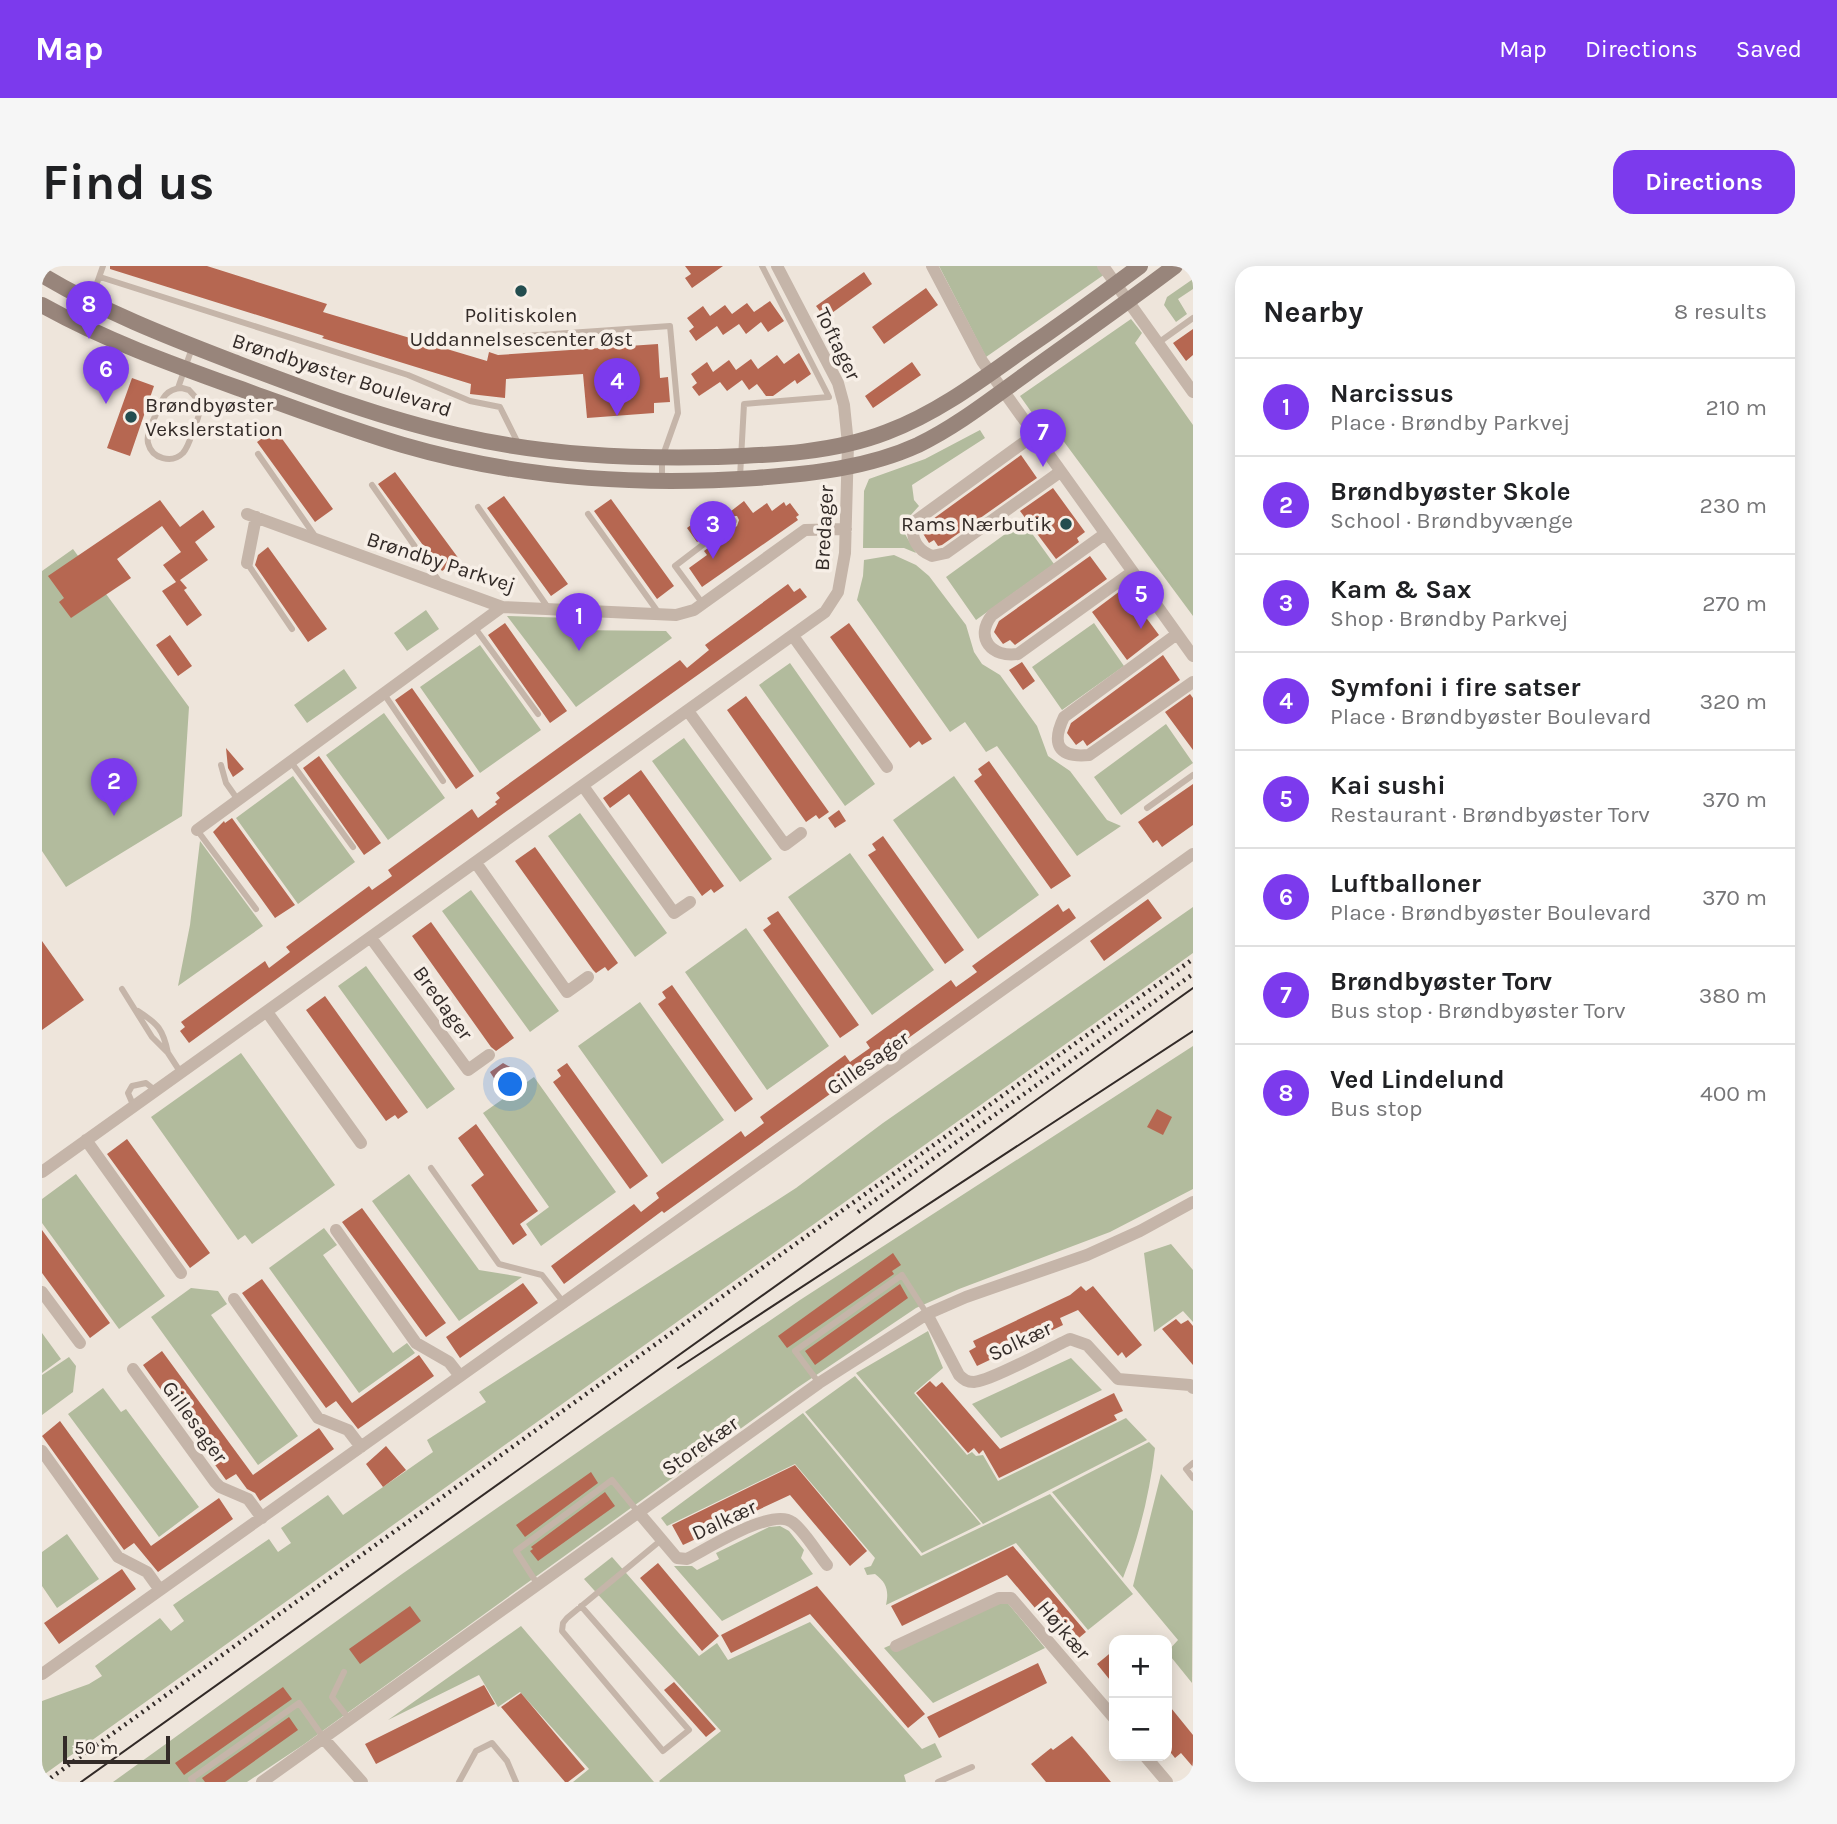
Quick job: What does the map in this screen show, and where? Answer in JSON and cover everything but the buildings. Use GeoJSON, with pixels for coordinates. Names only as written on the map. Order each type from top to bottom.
{"type":"FeatureCollection","features":[{"type":"Feature","properties":{"kind":"street","name":"Toftager"},"geometry":{"type":"LineString","coordinates":[[777,266],[838,383],[844,405],[848,444]]}},
{"type":"Feature","properties":{"kind":"street"},"geometry":{"type":"LineString","coordinates":[[932,266],[982,361],[1193,656]]}},
{"type":"Feature","properties":{"kind":"street"},"geometry":{"type":"LineString","coordinates":[[1103,266],[1158,344],[1191,384]]}},
{"type":"Feature","properties":{"kind":"street","name":"Brøndbyøster Boulevard"},"geometry":{"type":"LineString","coordinates":[[42,275],[88,300],[192,346],[385,415],[457,435],[519,447],[581,455],[662,458],[820,450],[885,433],[952,400],[1140,266]]}},
{"type":"Feature","properties":{"kind":"street"},"geometry":{"type":"LineString","coordinates":[[42,305],[115,342],[184,369],[360,431],[451,457],[572,477],[740,479],[780,477],[847,467],[917,445],[956,424],[1175,266]]}},
{"type":"Feature","properties":{"kind":"street"},"geometry":{"type":"LineString","coordinates":[[1034,435],[914,522],[913,539],[918,548],[932,556],[946,553],[1060,472]]}},
{"type":"Feature","properties":{"kind":"street","name":"Bredager"},"geometry":{"type":"LineString","coordinates":[[42,1172],[825,612],[838,592],[842,579],[848,444]]}},
{"type":"Feature","properties":{"kind":"street","name":"Brøndby Parkvej"},"geometry":{"type":"LineString","coordinates":[[247,564],[251,516],[502,607],[686,614],[805,530],[846,529]]}},
{"type":"Feature","properties":{"kind":"street"},"geometry":{"type":"LineString","coordinates":[[1105,534],[992,615],[985,624],[984,634],[988,645],[996,653],[1018,654],[1132,572]]}},
{"type":"Feature","properties":{"kind":"street"},"geometry":{"type":"LineString","coordinates":[[197,830],[502,607]]}},
{"type":"Feature","properties":{"kind":"street"},"geometry":{"type":"LineString","coordinates":[[1177,634],[1064,717],[1058,730],[1061,749],[1074,756],[1089,755],[1193,682]]}},
{"type":"Feature","properties":{"kind":"street"},"geometry":{"type":"LineString","coordinates":[[793,636],[887,767]]}},
{"type":"Feature","properties":{"kind":"street"},"geometry":{"type":"LineString","coordinates":[[688,711],[785,845],[801,833]]}},
{"type":"Feature","properties":{"kind":"street"},"geometry":{"type":"LineString","coordinates":[[583,786],[674,914],[690,902]]}},
{"type":"Feature","properties":{"kind":"street","name":"Gillesager"},"geometry":{"type":"LineString","coordinates":[[43,1670],[262,1518],[1193,854]]}},
{"type":"Feature","properties":{"kind":"street"},"geometry":{"type":"LineString","coordinates":[[476,863],[567,992],[588,977]]}},
{"type":"Feature","properties":{"kind":"street","name":"Bredager"},"geometry":{"type":"LineString","coordinates":[[372,938],[468,1070],[489,1055]]}},
{"type":"Feature","properties":{"kind":"street"},"geometry":{"type":"LineString","coordinates":[[267,1012],[361,1143]]}},
{"type":"Feature","properties":{"kind":"street"},"geometry":{"type":"LineString","coordinates":[[86,1140],[181,1273]]}},
{"type":"Feature","properties":{"kind":"street","name":"Storekær"},"geometry":{"type":"LineString","coordinates":[[262,1782],[819,1383],[928,1314],[966,1297],[1087,1255],[1140,1231],[1193,1202]]}},
{"type":"Feature","properties":{"kind":"street"},"geometry":{"type":"LineString","coordinates":[[336,1230],[416,1343],[449,1362],[460,1376]]}},
{"type":"Feature","properties":{"kind":"street"},"geometry":{"type":"LineString","coordinates":[[42,1292],[79,1343]]}},
{"type":"Feature","properties":{"kind":"street"},"geometry":{"type":"LineString","coordinates":[[234,1300],[318,1418],[348,1430],[361,1447]]}},
{"type":"Feature","properties":{"kind":"street","name":"Solkær"},"geometry":{"type":"LineString","coordinates":[[928,1314],[960,1375],[970,1382],[990,1377],[1070,1339],[1087,1345],[1118,1380],[1191,1385],[1193,1388]]}},
{"type":"Feature","properties":{"kind":"street","name":"Gillesager"},"geometry":{"type":"LineString","coordinates":[[133,1370],[215,1482],[220,1487],[248,1499],[262,1518]]}},
{"type":"Feature","properties":{"kind":"street"},"geometry":{"type":"LineString","coordinates":[[42,1451],[118,1557],[147,1572],[160,1590]]}},
{"type":"Feature","properties":{"kind":"street","name":"Dalkær"},"geometry":{"type":"LineString","coordinates":[[639,1513],[673,1556],[687,1559],[759,1522],[786,1519],[793,1522],[827,1565]]}},
{"type":"Feature","properties":{"kind":"street","name":"Højkær"},"geometry":{"type":"LineString","coordinates":[[896,1646],[999,1598],[1011,1598],[1109,1712]]}},
{"type":"Feature","properties":{"kind":"street"},"geometry":{"type":"LineString","coordinates":[[324,1739],[362,1782]]}},
{"type":"Feature","properties":{"kind":"street"},"geometry":{"type":"LineString","coordinates":[[1149,1761],[1167,1782]]}},
{"type":"Feature","properties":{"kind":"lane"},"geometry":{"type":"LineString","coordinates":[[76,323],[103,266]]}},
{"type":"Feature","properties":{"kind":"lane"},"geometry":{"type":"LineString","coordinates":[[740,479],[744,404],[829,397],[762,266]]}},
{"type":"Feature","properties":{"kind":"lane"},"geometry":{"type":"LineString","coordinates":[[100,276],[408,375],[470,401],[500,407],[519,447]]}},
{"type":"Feature","properties":{"kind":"lane"},"geometry":{"type":"LineString","coordinates":[[1158,344],[1193,318]]}},
{"type":"Feature","properties":{"kind":"lane"},"geometry":{"type":"LineString","coordinates":[[525,335],[670,326],[678,413],[662,458],[662,480]]}},
{"type":"Feature","properties":{"kind":"lane"},"geometry":{"type":"LineString","coordinates":[[178,388],[192,346]]}},
{"type":"Feature","properties":{"kind":"lane"},"geometry":{"type":"LineString","coordinates":[[178,388],[189,390],[195,395],[200,409],[187,447],[174,458],[166,459],[151,451],[148,435],[163,397],[178,388]]}},
{"type":"Feature","properties":{"kind":"lane"},"geometry":{"type":"LineString","coordinates":[[258,454],[317,539]]}},
{"type":"Feature","properties":{"kind":"lane"},"geometry":{"type":"LineString","coordinates":[[372,485],[441,585]]}},
{"type":"Feature","properties":{"kind":"lane"},"geometry":{"type":"LineString","coordinates":[[478,507],[550,610]]}},
{"type":"Feature","properties":{"kind":"lane"},"geometry":{"type":"LineString","coordinates":[[588,514],[659,614]]}},
{"type":"Feature","properties":{"kind":"lane"},"geometry":{"type":"LineString","coordinates":[[703,604],[675,566],[734,521]]}},
{"type":"Feature","properties":{"kind":"lane"},"geometry":{"type":"LineString","coordinates":[[247,564],[292,629]]}},
{"type":"Feature","properties":{"kind":"lane"},"geometry":{"type":"LineString","coordinates":[[475,628],[538,714]]}},
{"type":"Feature","properties":{"kind":"lane"},"geometry":{"type":"LineString","coordinates":[[384,694],[443,781]]}},
{"type":"Feature","properties":{"kind":"lane"},"geometry":{"type":"LineString","coordinates":[[291,762],[353,847]]}},
{"type":"Feature","properties":{"kind":"lane"},"geometry":{"type":"LineString","coordinates":[[222,765],[226,783],[238,800]]}},
{"type":"Feature","properties":{"kind":"lane"},"geometry":{"type":"LineString","coordinates":[[1147,808],[1193,775]]}},
{"type":"Feature","properties":{"kind":"lane"},"geometry":{"type":"LineString","coordinates":[[197,830],[256,909]]}},
{"type":"Feature","properties":{"kind":"lane"},"geometry":{"type":"LineString","coordinates":[[122,989],[156,1042],[168,1053],[182,1073]]}},
{"type":"Feature","properties":{"kind":"lane"},"geometry":{"type":"LineString","coordinates":[[136,1010],[161,1030],[168,1053]]}},
{"type":"Feature","properties":{"kind":"lane"},"geometry":{"type":"LineString","coordinates":[[134,1107],[128,1093],[132,1086],[146,1083],[156,1091]]}},
{"type":"Feature","properties":{"kind":"lane"},"geometry":{"type":"LineString","coordinates":[[431,1168],[499,1264],[542,1275],[564,1303]]}},
{"type":"Feature","properties":{"kind":"lane"},"geometry":{"type":"LineString","coordinates":[[819,1383],[795,1351],[902,1275],[928,1314]]}},
{"type":"Feature","properties":{"kind":"lane"},"geometry":{"type":"LineString","coordinates":[[1193,1463],[1186,1469],[1193,1478]]}},
{"type":"Feature","properties":{"kind":"lane"},"geometry":{"type":"LineString","coordinates":[[538,1585],[516,1550],[612,1480],[639,1513]]}},
{"type":"Feature","properties":{"kind":"lane"},"geometry":{"type":"LineString","coordinates":[[581,1606],[690,1730],[663,1751],[562,1631],[563,1623],[581,1606],[660,1541]]}},
{"type":"Feature","properties":{"kind":"lane"},"geometry":{"type":"LineString","coordinates":[[344,1672],[332,1697],[350,1720]]}},
{"type":"Feature","properties":{"kind":"lane"},"geometry":{"type":"LineString","coordinates":[[193,1782],[191,1779],[299,1703],[324,1739]]}},
{"type":"Feature","properties":{"kind":"lane"},"geometry":{"type":"LineString","coordinates":[[459,1782],[476,1751],[492,1743],[507,1761],[516,1782]]}},
{"type":"Feature","properties":{"kind":"lane"},"geometry":{"type":"LineString","coordinates":[[938,1782],[972,1767]]}},
{"type":"Feature","properties":{"kind":"green space"},"geometry":{"type":"Polygon","coordinates":[[[939,266],[1097,266],[1105,274],[986,357],[939,266]]]}},
{"type":"Feature","properties":{"kind":"green space"},"geometry":{"type":"Polygon","coordinates":[[[1193,279],[1193,289],[1178,299],[1187,314],[1176,322],[1164,305],[1167,297],[1193,279]]]}},
{"type":"Feature","properties":{"kind":"green space"},"geometry":{"type":"Polygon","coordinates":[[[1131,319],[1142,333],[1135,343],[1193,425],[1193,616],[1056,431],[1042,427],[1020,396],[1131,319]]]}},
{"type":"Feature","properties":{"kind":"green space"},"geometry":{"type":"Polygon","coordinates":[[[980,430],[985,438],[912,485],[914,500],[919,506],[909,517],[905,534],[916,553],[904,548],[863,548],[864,491],[869,479],[925,459],[980,430]]]}},
{"type":"Feature","properties":{"kind":"green space"},"geometry":{"type":"Polygon","coordinates":[[[1023,521],[1054,564],[976,620],[946,577],[1023,521]]]}},
{"type":"Feature","properties":{"kind":"green space"},"geometry":{"type":"Polygon","coordinates":[[[73,549],[189,707],[182,816],[66,887],[42,851],[42,571],[73,549]]]}},
{"type":"Feature","properties":{"kind":"green space"},"geometry":{"type":"Polygon","coordinates":[[[894,555],[916,565],[929,576],[966,625],[974,652],[982,664],[1000,675],[1037,726],[1048,756],[1070,771],[1107,820],[1121,826],[1077,856],[997,746],[986,752],[965,722],[950,732],[857,600],[864,560],[894,555]]]}},
{"type":"Feature","properties":{"kind":"green space"},"geometry":{"type":"Polygon","coordinates":[[[426,610],[439,629],[407,651],[394,633],[426,610]]]}},
{"type":"Feature","properties":{"kind":"green space"},"geometry":{"type":"Polygon","coordinates":[[[507,616],[571,618],[572,630],[666,631],[672,638],[576,707],[507,616]]]}},
{"type":"Feature","properties":{"kind":"green space"},"geometry":{"type":"Polygon","coordinates":[[[1094,623],[1124,666],[1062,710],[1032,667],[1094,623]]]}},
{"type":"Feature","properties":{"kind":"green space"},"geometry":{"type":"Polygon","coordinates":[[[480,645],[541,730],[480,773],[420,687],[480,645]]]}},
{"type":"Feature","properties":{"kind":"green space"},"geometry":{"type":"Polygon","coordinates":[[[790,663],[875,784],[845,806],[759,685],[790,663]]]}},
{"type":"Feature","properties":{"kind":"green space"},"geometry":{"type":"Polygon","coordinates":[[[344,669],[357,688],[307,723],[294,705],[344,669]]]}},
{"type":"Feature","properties":{"kind":"green space"},"geometry":{"type":"Polygon","coordinates":[[[384,713],[445,798],[388,840],[326,755],[384,713]]]}},
{"type":"Feature","properties":{"kind":"green space"},"geometry":{"type":"Polygon","coordinates":[[[1166,724],[1193,763],[1121,815],[1094,777],[1166,724]]]}},
{"type":"Feature","properties":{"kind":"green space"},"geometry":{"type":"Polygon","coordinates":[[[684,738],[772,859],[740,882],[652,761],[684,738]]]}},
{"type":"Feature","properties":{"kind":"green space"},"geometry":{"type":"Polygon","coordinates":[[[293,776],[355,862],[298,904],[236,818],[293,776]]]}},
{"type":"Feature","properties":{"kind":"green space"},"geometry":{"type":"Polygon","coordinates":[[[954,776],[1039,895],[978,939],[893,820],[954,776]]]}},
{"type":"Feature","properties":{"kind":"green space"},"geometry":{"type":"Polygon","coordinates":[[[580,813],[667,933],[635,957],[548,836],[580,813]]]}},
{"type":"Feature","properties":{"kind":"green space"},"geometry":{"type":"Polygon","coordinates":[[[200,841],[263,926],[178,986],[190,925],[200,841]]]}},
{"type":"Feature","properties":{"kind":"green space"},"geometry":{"type":"Polygon","coordinates":[[[850,853],[934,970],[872,1015],[788,897],[850,853]]]}},
{"type":"Feature","properties":{"kind":"green space"},"geometry":{"type":"Polygon","coordinates":[[[471,890],[559,1011],[530,1032],[442,911],[471,890]]]}},
{"type":"Feature","properties":{"kind":"green space"},"geometry":{"type":"Polygon","coordinates":[[[1193,907],[1193,953],[42,1776],[42,1701],[89,1684],[102,1676],[95,1666],[160,1618],[171,1631],[184,1621],[173,1605],[269,1539],[278,1552],[291,1543],[281,1528],[328,1495],[343,1515],[433,1452],[427,1440],[486,1402],[479,1392],[796,1188],[883,1123],[1193,907]]]}},
{"type":"Feature","properties":{"kind":"green space"},"geometry":{"type":"Polygon","coordinates":[[[746,928],[829,1046],[767,1090],[685,972],[746,928]]]}},
{"type":"Feature","properties":{"kind":"green space"},"geometry":{"type":"Polygon","coordinates":[[[366,966],[455,1089],[427,1109],[338,986],[366,966]]]}},
{"type":"Feature","properties":{"kind":"green space"},"geometry":{"type":"Polygon","coordinates":[[[640,1002],[724,1120],[662,1164],[578,1046],[640,1002]]]}},
{"type":"Feature","properties":{"kind":"green space"},"geometry":{"type":"Polygon","coordinates":[[[1193,1046],[1193,1189],[1110,1232],[916,1308],[797,1388],[303,1745],[247,1782],[113,1782],[402,1574],[800,1300],[1193,1046]]]}},
{"type":"Feature","properties":{"kind":"green space"},"geometry":{"type":"Polygon","coordinates":[[[241,1053],[335,1185],[252,1244],[245,1235],[238,1240],[151,1117],[241,1053]]]}},
{"type":"Feature","properties":{"kind":"green space"},"geometry":{"type":"Polygon","coordinates":[[[534,1077],[616,1192],[541,1246],[526,1224],[549,1207],[483,1113],[534,1077]]]}},
{"type":"Feature","properties":{"kind":"green space"},"geometry":{"type":"Polygon","coordinates":[[[76,1174],[165,1296],[119,1329],[42,1223],[42,1199],[76,1174]]]}},
{"type":"Feature","properties":{"kind":"green space"},"geometry":{"type":"Polygon","coordinates":[[[409,1174],[479,1270],[522,1277],[459,1321],[372,1201],[409,1174]]]}},
{"type":"Feature","properties":{"kind":"green space"},"geometry":{"type":"Polygon","coordinates":[[[324,1228],[337,1245],[323,1255],[393,1353],[407,1343],[415,1353],[359,1393],[269,1268],[324,1228]]]}},
{"type":"Feature","properties":{"kind":"green space"},"geometry":{"type":"Polygon","coordinates":[[[1171,1244],[1193,1270],[1193,1322],[1183,1311],[1154,1332],[1144,1253],[1171,1244]]]}},
{"type":"Feature","properties":{"kind":"green space"},"geometry":{"type":"Polygon","coordinates":[[[191,1288],[218,1291],[227,1304],[211,1315],[298,1436],[258,1465],[151,1317],[191,1288]]]}},
{"type":"Feature","properties":{"kind":"green space"},"geometry":{"type":"Polygon","coordinates":[[[928,1331],[943,1368],[914,1393],[967,1455],[972,1452],[976,1456],[983,1455],[998,1481],[1126,1418],[1147,1440],[983,1524],[856,1373],[928,1331]]]}},
{"type":"Feature","properties":{"kind":"green space"},"geometry":{"type":"Polygon","coordinates":[[[42,1333],[61,1359],[42,1373],[42,1333]]]}},
{"type":"Feature","properties":{"kind":"green space"},"geometry":{"type":"Polygon","coordinates":[[[69,1357],[76,1366],[73,1392],[42,1415],[42,1375],[69,1357]]]}},
{"type":"Feature","properties":{"kind":"green space"},"geometry":{"type":"Polygon","coordinates":[[[1071,1358],[1102,1390],[1001,1438],[972,1404],[1071,1358]]]}},
{"type":"Feature","properties":{"kind":"green space"},"geometry":{"type":"Polygon","coordinates":[[[855,1376],[981,1524],[922,1553],[805,1412],[855,1376]]]}},
{"type":"Feature","properties":{"kind":"green space"},"geometry":{"type":"Polygon","coordinates":[[[103,1388],[121,1412],[126,1409],[199,1507],[159,1537],[68,1414],[103,1388]]]}},
{"type":"Feature","properties":{"kind":"green space"},"geometry":{"type":"Polygon","coordinates":[[[803,1413],[921,1556],[1050,1494],[1133,1594],[1088,1630],[1016,1543],[886,1605],[885,1584],[875,1574],[867,1575],[864,1568],[871,1566],[875,1558],[795,1464],[667,1526],[661,1518],[803,1413]]]}},
{"type":"Feature","properties":{"kind":"green space"},"geometry":{"type":"Polygon","coordinates":[[[1149,1442],[1155,1448],[1150,1481],[1139,1530],[1123,1578],[1052,1492],[1149,1442]]]}},
{"type":"Feature","properties":{"kind":"green space"},"geometry":{"type":"Polygon","coordinates":[[[1161,1474],[1193,1511],[1192,1683],[1172,1658],[1172,1647],[1178,1640],[1133,1586],[1161,1474]]]}},
{"type":"Feature","properties":{"kind":"green space"},"geometry":{"type":"Polygon","coordinates":[[[780,1526],[789,1531],[804,1550],[801,1558],[813,1574],[722,1621],[674,1566],[692,1566],[697,1570],[719,1559],[716,1553],[769,1527],[780,1526]]]}},
{"type":"Feature","properties":{"kind":"green space"},"geometry":{"type":"Polygon","coordinates":[[[67,1534],[99,1579],[57,1608],[42,1586],[42,1552],[67,1534]]]}},
{"type":"Feature","properties":{"kind":"green space"},"geometry":{"type":"Polygon","coordinates":[[[612,1557],[699,1656],[717,1643],[728,1660],[810,1622],[922,1749],[935,1743],[942,1757],[904,1775],[906,1782],[660,1782],[721,1731],[584,1579],[612,1557]]]}},
{"type":"Feature","properties":{"kind":"green space"},"geometry":{"type":"Polygon","coordinates":[[[1001,1595],[1045,1648],[933,1703],[884,1648],[1001,1595]]]}},
{"type":"Feature","properties":{"kind":"green space"},"geometry":{"type":"Polygon","coordinates":[[[521,1626],[654,1782],[573,1782],[589,1769],[520,1692],[498,1707],[479,1675],[388,1720],[521,1626]]]}},
{"type":"Feature","properties":{"kind":"tram line"},"geometry":{"type":"LineString","coordinates":[[81,1782],[1193,988]]}},
{"type":"Feature","properties":{"kind":"tram line"},"geometry":{"type":"LineString","coordinates":[[678,1368],[1193,1031]]}},
{"type":"Feature","properties":{"kind":"railway"},"geometry":{"type":"LineString","coordinates":[[45,1782],[1193,959]]}},
{"type":"Feature","properties":{"kind":"railway"},"geometry":{"type":"LineString","coordinates":[[858,1212],[1193,974]]}},
{"type":"Feature","properties":{"kind":"place","name":"Politiskolen Uddannelsescenter Øst"},"geometry":{"type":"Point","coordinates":[521,291]}},
{"type":"Feature","properties":{"kind":"place","name":"Ved Lindelund"},"geometry":{"type":"Point","coordinates":[89,339]}},
{"type":"Feature","properties":{"kind":"place","name":"Luftballoner"},"geometry":{"type":"Point","coordinates":[106,404]}},
{"type":"Feature","properties":{"kind":"place","name":"Symfoni i fire satser"},"geometry":{"type":"Point","coordinates":[617,416]}},
{"type":"Feature","properties":{"kind":"place","name":"Brøndbyøster Vekslerstation"},"geometry":{"type":"Point","coordinates":[131,417]}},
{"type":"Feature","properties":{"kind":"place","name":"Brøndbyøster Torv"},"geometry":{"type":"Point","coordinates":[1043,467]}},
{"type":"Feature","properties":{"kind":"place","name":"Rams Nærbutik"},"geometry":{"type":"Point","coordinates":[1066,524]}},
{"type":"Feature","properties":{"kind":"place","name":"Kam & Sax"},"geometry":{"type":"Point","coordinates":[713,559]}},
{"type":"Feature","properties":{"kind":"place","name":"Kai sushi"},"geometry":{"type":"Point","coordinates":[1141,629]}},
{"type":"Feature","properties":{"kind":"place","name":"Narcissus"},"geometry":{"type":"Point","coordinates":[579,651]}},
{"type":"Feature","properties":{"kind":"place","name":"Brøndbyøster Skole"},"geometry":{"type":"Point","coordinates":[114,816]}}]}
